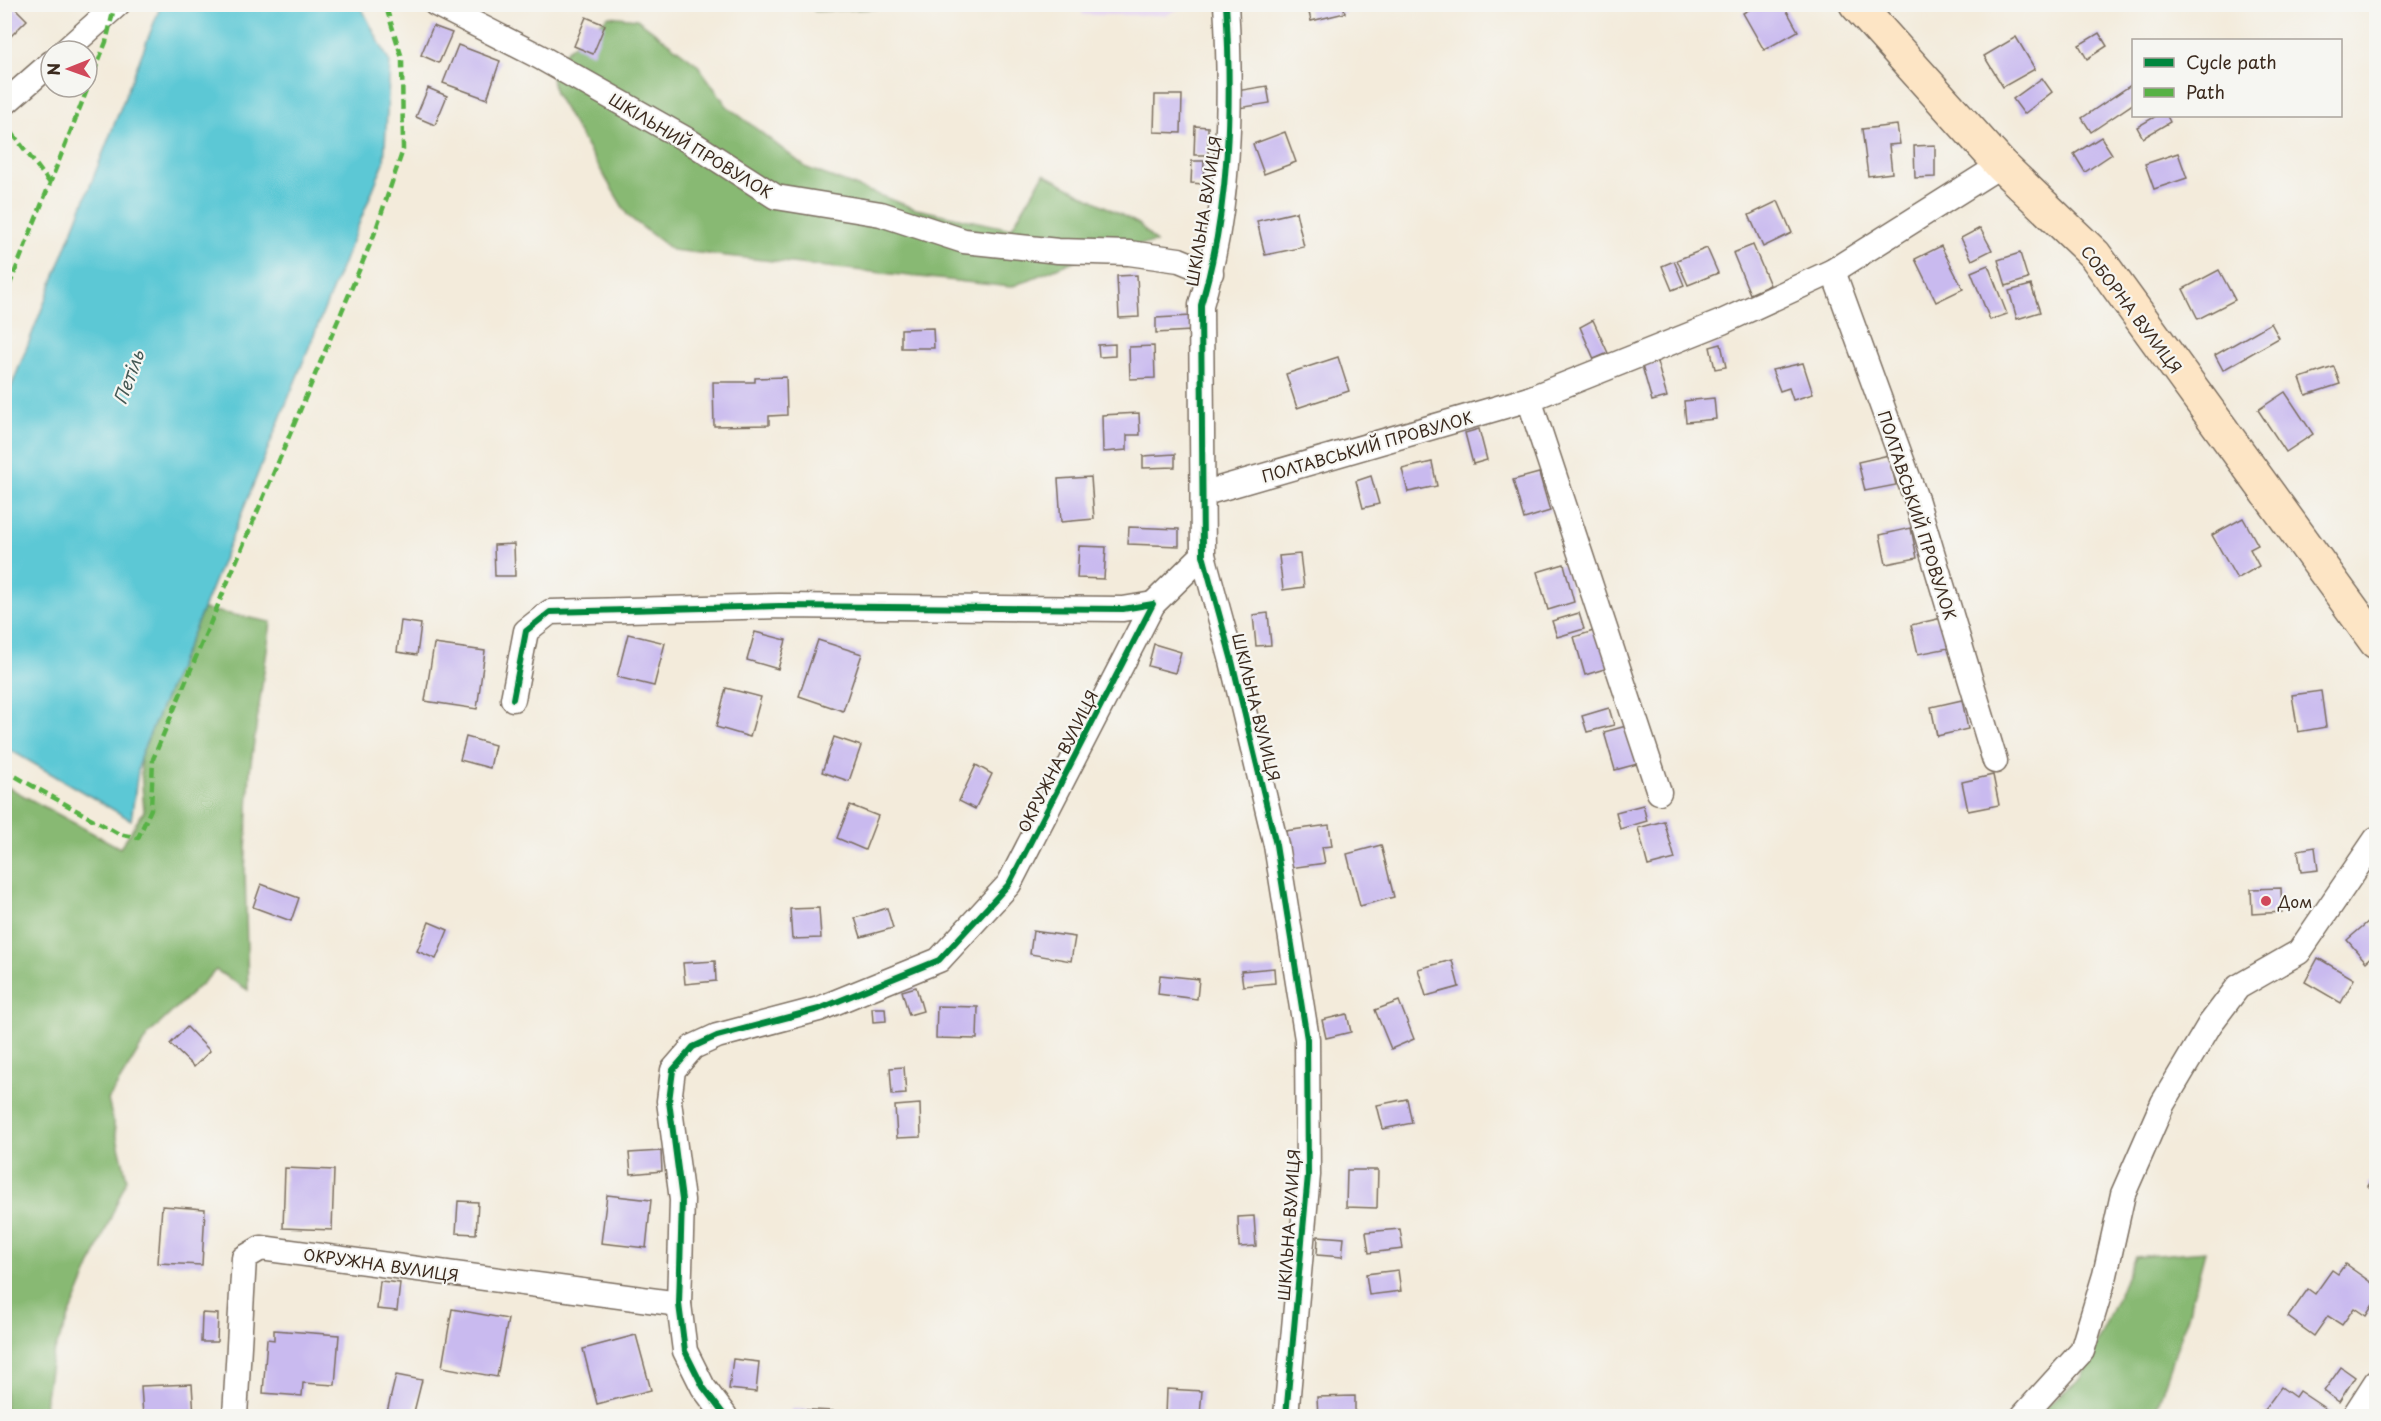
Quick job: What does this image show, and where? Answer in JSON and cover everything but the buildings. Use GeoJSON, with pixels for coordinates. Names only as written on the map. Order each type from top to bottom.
{"type":"FeatureCollection","features":[{"type":"Feature","properties":{"kind":"street"},"geometry":{"type":"LineString","coordinates":[[79,39],[118,4]]}},
{"type":"Feature","properties":{"kind":"street","name":"ШКІЛЬНИЙ ПРОВУЛОК"},"geometry":{"type":"LineString","coordinates":[[436,4],[540,57],[689,141],[776,197],[881,214],[964,241],[1058,251],[1130,253],[1179,260],[1211,273]]}},
{"type":"Feature","properties":{"kind":"street","name":"ШКІЛЬНА ВУЛИЦЯ"},"geometry":{"type":"LineString","coordinates":[[1226,4],[1229,136],[1211,273],[1201,305],[1205,494],[1203,555],[1232,661],[1276,845],[1307,1039],[1308,1175],[1286,1416]]}},
{"type":"Feature","properties":{"kind":"street","name":"СОБОРНА ВУЛИЦЯ"},"geometry":{"type":"LineString","coordinates":[[1856,4],[2001,165],[2095,255],[2376,642]]}},
{"type":"Feature","properties":{"kind":"street"},"geometry":{"type":"LineString","coordinates":[[4,104],[39,73]]}},
{"type":"Feature","properties":{"kind":"street","name":"ПОЛТАВСЬКИЙ ПРОВУЛОК"},"geometry":{"type":"LineString","coordinates":[[1205,494],[1529,399],[1722,322],[1833,271],[2001,165]]}},
{"type":"Feature","properties":{"kind":"street","name":"ПОЛТАВСЬКИЙ ПРОВУЛОК"},"geometry":{"type":"LineString","coordinates":[[1833,271],[1916,499],[1995,761]]}},
{"type":"Feature","properties":{"kind":"street"},"geometry":{"type":"LineString","coordinates":[[1529,399],[1659,792]]}},
{"type":"Feature","properties":{"kind":"street","name":"ОКРУЖНА ВУЛИЦЯ"},"geometry":{"type":"LineString","coordinates":[[725,1416],[703,1387],[685,1351],[679,1304],[682,1200],[669,1101],[673,1070],[693,1047],[717,1036],[819,1009],[939,960],[1009,884],[1153,604],[1203,555]]}},
{"type":"Feature","properties":{"kind":"street"},"geometry":{"type":"LineString","coordinates":[[513,699],[526,631],[550,612],[779,606],[1123,609],[1153,604]]}},
{"type":"Feature","properties":{"kind":"street"},"geometry":{"type":"LineString","coordinates":[[2023,1416],[2082,1352],[2105,1275],[2124,1194],[2163,1103],[2210,1024],[2238,987],[2299,952],[2376,839]]}},
{"type":"Feature","properties":{"kind":"street","name":"ОКРУЖНА ВУЛИЦЯ"},"geometry":{"type":"LineString","coordinates":[[235,1416],[244,1257],[261,1248],[679,1304]]}},
{"type":"Feature","properties":{"kind":"street"},"geometry":{"type":"LineString","coordinates":[[2354,1416],[2376,1382]]}},
{"type":"Feature","properties":{"kind":"shaded area"},"geometry":{"type":"Polygon","coordinates":[[[1079,5],[1188,5],[1166,15],[1083,15],[1079,5]]]}},
{"type":"Feature","properties":{"kind":"green space"},"geometry":{"type":"Polygon","coordinates":[[[808,5],[952,5],[815,11],[808,5]]]}},
{"type":"Feature","properties":{"kind":"green space"},"geometry":{"type":"Polygon","coordinates":[[[609,16],[637,19],[697,64],[727,106],[807,168],[916,209],[1011,229],[1044,174],[1139,224],[1156,243],[1105,248],[1011,287],[672,250],[628,216],[555,93],[550,71],[567,50],[609,16]]]}},
{"type":"Feature","properties":{"kind":"green space"},"geometry":{"type":"Polygon","coordinates":[[[203,609],[271,622],[250,770],[245,872],[248,990],[216,970],[148,1035],[108,1100],[127,1179],[52,1357],[43,1416],[5,1416],[4,785],[120,848],[144,811],[140,757],[203,609]]]}},
{"type":"Feature","properties":{"kind":"green space"},"geometry":{"type":"Polygon","coordinates":[[[2205,1251],[2188,1315],[2154,1416],[2035,1416],[2082,1377],[2135,1257],[2205,1251]]]}},
{"type":"Feature","properties":{"kind":"water"},"geometry":{"type":"Polygon","coordinates":[[[161,5],[360,5],[390,63],[384,162],[203,609],[140,757],[131,820],[5,747],[5,403],[161,5]]]}},
{"type":"Feature","properties":{"kind":"waterway","name":"Петіль"},"geometry":{"type":"LineString","coordinates":[[4,757],[10,742]]}},
{"type":"Feature","properties":{"kind":"marked path"},"geometry":{"type":"LineString","coordinates":[[4,770],[119,834],[138,838],[151,809],[153,759],[374,235],[403,150],[402,58],[385,4]]}},
{"type":"Feature","properties":{"kind":"marked path"},"geometry":{"type":"LineString","coordinates":[[4,299],[106,42],[114,8]]}},
{"type":"Feature","properties":{"kind":"marked path"},"geometry":{"type":"LineString","coordinates":[[4,122],[49,182]]}},
{"type":"Feature","properties":{"kind":"cycle path"},"geometry":{"type":"LineString","coordinates":[[1226,4],[1229,80],[1227,156],[1218,231],[1201,305],[1203,555],[1232,661],[1276,845],[1307,1039],[1308,1175],[1286,1416]]}},
{"type":"Feature","properties":{"kind":"cycle path"},"geometry":{"type":"LineString","coordinates":[[513,699],[526,631],[550,612],[779,606],[1123,609],[1153,604],[1009,884],[939,960],[819,1009],[717,1036],[693,1047],[673,1070],[669,1101],[682,1200],[679,1304],[685,1351],[703,1387],[725,1416]]}},
{"type":"Feature","properties":{"kind":"place","name":"Дом"},"geometry":{"type":"Point","coordinates":[2266,901]}}]}
